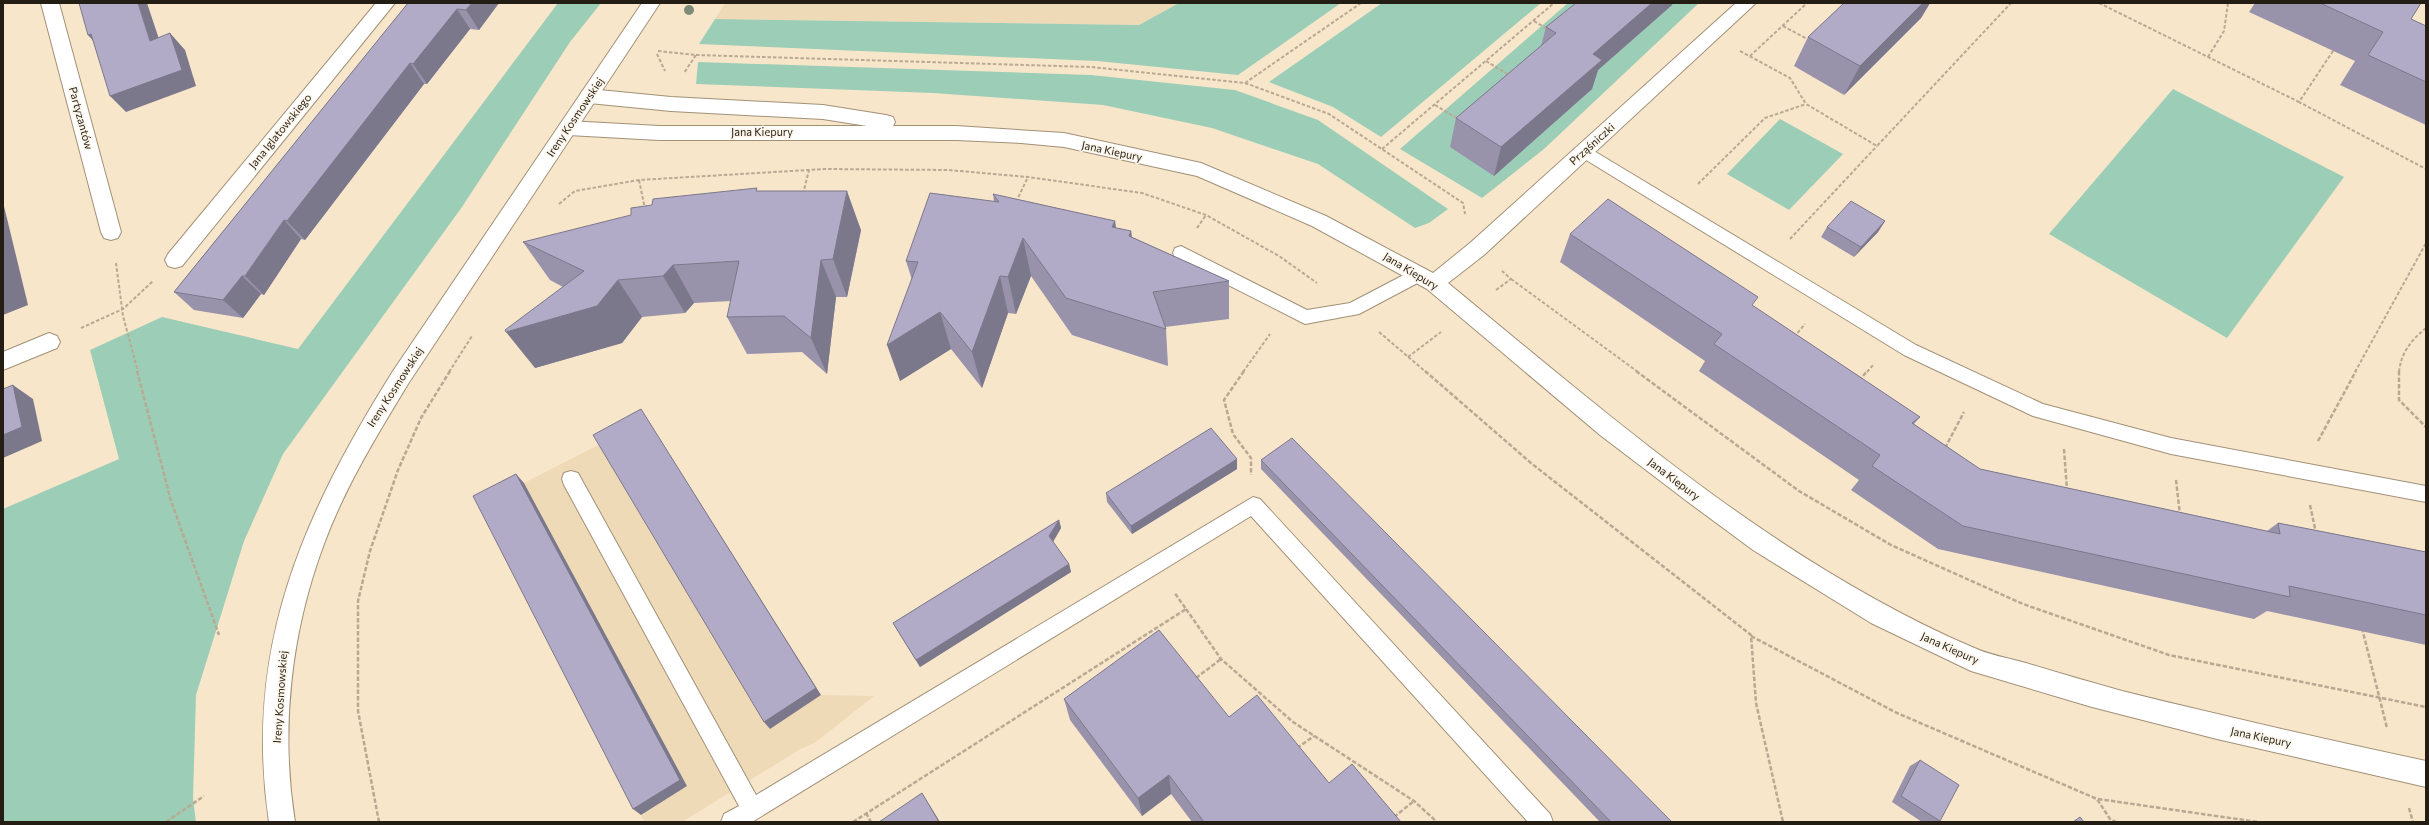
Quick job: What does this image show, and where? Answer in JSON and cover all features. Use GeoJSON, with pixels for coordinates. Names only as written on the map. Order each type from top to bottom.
{"type":"FeatureCollection","features":[{"type":"Feature","properties":{"kind":"street","name":"Partyzantów"},"geometry":{"type":"LineString","coordinates":[[50,3],[111,232]]}},
{"type":"Feature","properties":{"kind":"street","name":"Jana Iglatowskiego"},"geometry":{"type":"LineString","coordinates":[[175,260],[386,3]]}},
{"type":"Feature","properties":{"kind":"street","name":"Ireny Kosmowskiej"},"geometry":{"type":"LineString","coordinates":[[282,822],[276,765],[279,671],[293,606],[317,530],[333,493],[380,408],[651,3]]}},
{"type":"Feature","properties":{"kind":"street","name":"Prząśniczki"},"geometry":{"type":"LineString","coordinates":[[1427,278],[1477,250],[1747,3]]}},
{"type":"Feature","properties":{"kind":"street","name":"Jana Kiepury"},"geometry":{"type":"LineString","coordinates":[[589,96],[671,104],[823,112],[956,133]]}},
{"type":"Feature","properties":{"kind":"street","name":"Jana Kiepury"},"geometry":{"type":"LineString","coordinates":[[568,128],[659,133],[956,133],[1064,140],[1201,170],[1320,221],[1427,278],[1608,428],[1702,500],[1761,543],[1880,615],[1971,659],[2084,693],[2218,727],[2426,774]]}},
{"type":"Feature","properties":{"kind":"street"},"geometry":{"type":"LineString","coordinates":[[3,361],[49,342]]}},
{"type":"Feature","properties":{"kind":"lane"},"geometry":{"type":"LineString","coordinates":[[1584,151],[1674,208],[1894,340],[2039,411],[2171,446],[2426,494]]}},
{"type":"Feature","properties":{"kind":"lane"},"geometry":{"type":"LineString","coordinates":[[1181,253],[1305,318],[1353,309],[1427,278]]}},
{"type":"Feature","properties":{"kind":"lane"},"geometry":{"type":"LineString","coordinates":[[571,479],[752,809]]}},
{"type":"Feature","properties":{"kind":"lane"},"geometry":{"type":"LineString","coordinates":[[732,822],[1155,562],[1252,505],[1542,822]]}},
{"type":"Feature","properties":{"kind":"path"},"geometry":{"type":"LineString","coordinates":[[1245,83],[1361,3]]}},
{"type":"Feature","properties":{"kind":"path"},"geometry":{"type":"LineString","coordinates":[[1382,149],[1554,3]]}},
{"type":"Feature","properties":{"kind":"path"},"geometry":{"type":"LineString","coordinates":[[1750,56],[1807,3]]}},
{"type":"Feature","properties":{"kind":"path"},"geometry":{"type":"LineString","coordinates":[[1767,264],[2011,3]]}},
{"type":"Feature","properties":{"kind":"path"},"geometry":{"type":"LineString","coordinates":[[2100,3],[2299,102],[2426,169]]}},
{"type":"Feature","properties":{"kind":"path"},"geometry":{"type":"LineString","coordinates":[[2208,57],[2224,31],[2228,3]]}},
{"type":"Feature","properties":{"kind":"path"},"geometry":{"type":"LineString","coordinates":[[1534,21],[1550,31]]}},
{"type":"Feature","properties":{"kind":"path"},"geometry":{"type":"LineString","coordinates":[[1783,26],[1812,41]]}},
{"type":"Feature","properties":{"kind":"path"},"geometry":{"type":"LineString","coordinates":[[1712,35],[1790,78],[1806,104],[1877,146]]}},
{"type":"Feature","properties":{"kind":"path"},"geometry":{"type":"LineString","coordinates":[[667,75],[654,50],[696,55],[683,75]]}},
{"type":"Feature","properties":{"kind":"path"},"geometry":{"type":"LineString","coordinates":[[2299,102],[2333,51]]}},
{"type":"Feature","properties":{"kind":"path"},"geometry":{"type":"LineString","coordinates":[[1486,61],[1511,76]]}},
{"type":"Feature","properties":{"kind":"path"},"geometry":{"type":"LineString","coordinates":[[1674,208],[1765,118],[1806,104]]}},
{"type":"Feature","properties":{"kind":"path"},"geometry":{"type":"LineString","coordinates":[[1434,105],[1460,120]]}},
{"type":"Feature","properties":{"kind":"path"},"geometry":{"type":"LineString","coordinates":[[801,201],[809,170]]}},
{"type":"Feature","properties":{"kind":"path"},"geometry":{"type":"LineString","coordinates":[[557,205],[575,191],[639,180],[809,170],[948,170],[1028,176],[1142,193],[1206,215],[1279,256],[1353,309],[1531,463],[1751,635],[1810,669],[1897,713],[2097,799],[2258,822]]}},
{"type":"Feature","properties":{"kind":"path"},"geometry":{"type":"LineString","coordinates":[[1015,203],[1028,176]]}},
{"type":"Feature","properties":{"kind":"path"},"geometry":{"type":"LineString","coordinates":[[639,180],[646,217]]}},
{"type":"Feature","properties":{"kind":"path"},"geometry":{"type":"LineString","coordinates":[[111,232],[123,309],[170,501],[219,635]]}},
{"type":"Feature","properties":{"kind":"path"},"geometry":{"type":"LineString","coordinates":[[2318,539],[2302,470],[2426,243]]}},
{"type":"Feature","properties":{"kind":"path"},"geometry":{"type":"LineString","coordinates":[[49,342],[123,309],[175,260]]}},
{"type":"Feature","properties":{"kind":"path"},"geometry":{"type":"LineString","coordinates":[[1511,279],[1799,491],[1891,545],[2023,604],[2169,655],[2426,707]]}},
{"type":"Feature","properties":{"kind":"path"},"geometry":{"type":"LineString","coordinates":[[1790,341],[1827,300]]}},
{"type":"Feature","properties":{"kind":"path"},"geometry":{"type":"LineString","coordinates":[[2426,328],[2412,337],[2398,370],[2399,400],[2426,427]]}},
{"type":"Feature","properties":{"kind":"path"},"geometry":{"type":"LineString","coordinates":[[379,822],[358,711],[358,601],[370,551],[398,470],[421,418],[476,330]]}},
{"type":"Feature","properties":{"kind":"path"},"geometry":{"type":"LineString","coordinates":[[1855,386],[1894,340]]}},
{"type":"Feature","properties":{"kind":"path"},"geometry":{"type":"LineString","coordinates":[[1251,458],[1233,434],[1224,400],[1264,344]]}},
{"type":"Feature","properties":{"kind":"path"},"geometry":{"type":"LineString","coordinates":[[1941,455],[1980,383]]}},
{"type":"Feature","properties":{"kind":"path"},"geometry":{"type":"LineString","coordinates":[[2061,417],[2068,494]]}},
{"type":"Feature","properties":{"kind":"path"},"geometry":{"type":"LineString","coordinates":[[2171,446],[2180,517]]}},
{"type":"Feature","properties":{"kind":"path"},"geometry":{"type":"LineString","coordinates":[[1155,562],[1221,660],[1293,722],[1414,801],[1437,822]]}},
{"type":"Feature","properties":{"kind":"path"},"geometry":{"type":"LineString","coordinates":[[853,822],[1186,609]]}},
{"type":"Feature","properties":{"kind":"path"},"geometry":{"type":"LineString","coordinates":[[2362,625],[2381,698],[2396,767],[2413,822]]}},
{"type":"Feature","properties":{"kind":"path"},"geometry":{"type":"LineString","coordinates":[[1751,635],[1756,702],[1783,822]]}},
{"type":"Feature","properties":{"kind":"path"},"geometry":{"type":"LineString","coordinates":[[1192,680],[1221,660]]}},
{"type":"Feature","properties":{"kind":"path"},"geometry":{"type":"LineString","coordinates":[[1291,751],[1314,736]]}},
{"type":"Feature","properties":{"kind":"path"},"geometry":{"type":"LineString","coordinates":[[166,822],[204,796]]}},
{"type":"Feature","properties":{"kind":"path"},"geometry":{"type":"LineString","coordinates":[[2097,799],[2110,819],[2116,822]]}},
{"type":"Feature","properties":{"kind":"path"},"geometry":{"type":"LineString","coordinates":[[1388,822],[1414,801]]}},
{"type":"Feature","properties":{"kind":"path"},"geometry":{"type":"LineString","coordinates":[[866,814],[871,822]]}},
{"type":"Feature","properties":{"kind":"path"},"geometry":{"type":"LineString","coordinates":[[2106,822],[2110,819]]}},
{"type":"Feature","properties":{"kind":"shaded area"},"geometry":{"type":"Polygon","coordinates":[[[725,3],[1179,3],[1139,25],[715,19],[725,3]]]}},
{"type":"Feature","properties":{"kind":"shaded area"},"geometry":{"type":"Polygon","coordinates":[[[600,444],[770,728],[821,695],[874,696],[816,742],[799,750],[682,822],[644,822],[641,815],[687,786],[524,483],[600,444]]]}},
{"type":"Feature","properties":{"kind":"green space"},"geometry":{"type":"Polygon","coordinates":[[[558,3],[601,3],[570,42],[462,207],[283,454],[244,541],[196,695],[193,799],[196,822],[3,822],[3,509],[119,459],[90,350],[162,317],[298,349],[558,3]]]}},
{"type":"Feature","properties":{"kind":"green space"},"geometry":{"type":"Polygon","coordinates":[[[1179,3],[1341,3],[1238,75],[1097,61],[699,44],[715,19],[1139,25],[1179,3]]]}},
{"type":"Feature","properties":{"kind":"green space"},"geometry":{"type":"Polygon","coordinates":[[[1382,3],[1541,3],[1381,137],[1333,107],[1269,82],[1382,3]]]}},
{"type":"Feature","properties":{"kind":"green space"},"geometry":{"type":"Polygon","coordinates":[[[1568,3],[1699,3],[1544,149],[1482,198],[1400,149],[1568,3]]]}},
{"type":"Feature","properties":{"kind":"green space"},"geometry":{"type":"Polygon","coordinates":[[[698,62],[1091,75],[1235,90],[1318,120],[1448,209],[1429,223],[1415,228],[1318,164],[1212,128],[1103,105],[933,93],[696,84],[698,62]]]}},
{"type":"Feature","properties":{"kind":"green space"},"geometry":{"type":"Polygon","coordinates":[[[2173,89],[2344,177],[2227,338],[2049,234],[2173,89]]]}},
{"type":"Feature","properties":{"kind":"green space"},"geometry":{"type":"Polygon","coordinates":[[[1780,119],[1843,154],[1789,210],[1727,174],[1780,119]]]}},
{"type":"Feature","properties":{"kind":"building"},"geometry":{"type":"Polygon","coordinates":[[[79,3],[138,3],[150,41],[170,33],[182,70],[110,96],[91,34],[88,35],[79,3]]]}},
{"type":"Feature","properties":{"kind":"building"},"geometry":{"type":"Polygon","coordinates":[[[408,3],[472,3],[466,10],[457,9],[413,64],[410,63],[287,221],[284,220],[245,276],[242,276],[223,300],[174,292],[408,3]]]}},
{"type":"Feature","properties":{"kind":"building"},"geometry":{"type":"Polygon","coordinates":[[[1576,3],[1652,3],[1593,54],[1602,60],[1501,147],[1456,118],[1556,33],[1546,27],[1576,3]]]}},
{"type":"Feature","properties":{"kind":"building"},"geometry":{"type":"Polygon","coordinates":[[[1844,3],[1923,3],[1860,66],[1808,37],[1844,3]]]}},
{"type":"Feature","properties":{"kind":"building"},"geometry":{"type":"Polygon","coordinates":[[[2320,3],[2421,3],[2411,19],[2426,26],[2426,82],[2368,55],[2383,32],[2320,3]]]}},
{"type":"Feature","properties":{"kind":"building"},"geometry":{"type":"Polygon","coordinates":[[[757,188],[756,191],[847,191],[833,259],[821,260],[811,338],[784,316],[727,317],[739,261],[673,265],[663,276],[618,280],[597,306],[506,332],[505,330],[584,271],[523,242],[631,215],[631,208],[652,205],[653,199],[757,188]]]}},
{"type":"Feature","properties":{"kind":"building"},"geometry":{"type":"Polygon","coordinates":[[[930,193],[999,202],[993,194],[1115,221],[1112,227],[1131,231],[1129,236],[1229,281],[1153,292],[1166,329],[1066,298],[1023,238],[1008,277],[1000,276],[972,352],[940,312],[887,345],[918,262],[906,261],[930,193]]]}},
{"type":"Feature","properties":{"kind":"building"},"geometry":{"type":"Polygon","coordinates":[[[1608,199],[1758,297],[1752,305],[1920,417],[1912,423],[1980,469],[2280,534],[2278,523],[2426,552],[2426,615],[2289,586],[2290,597],[1963,526],[1872,466],[1880,455],[1714,344],[1722,334],[1570,234],[1608,199]]]}},
{"type":"Feature","properties":{"kind":"building"},"geometry":{"type":"Polygon","coordinates":[[[1851,201],[1885,221],[1861,247],[1827,227],[1851,201]]]}},
{"type":"Feature","properties":{"kind":"building"},"geometry":{"type":"Polygon","coordinates":[[[13,385],[22,427],[3,435],[3,389],[13,385]]]}},
{"type":"Feature","properties":{"kind":"building"},"geometry":{"type":"Polygon","coordinates":[[[641,409],[816,688],[764,722],[593,435],[641,409]]]}},
{"type":"Feature","properties":{"kind":"building"},"geometry":{"type":"Polygon","coordinates":[[[1211,428],[1237,459],[1131,526],[1106,493],[1211,428]]]}},
{"type":"Feature","properties":{"kind":"building"},"geometry":{"type":"Polygon","coordinates":[[[1292,438],[1672,822],[1611,822],[1261,460],[1292,438]]]}},
{"type":"Feature","properties":{"kind":"building"},"geometry":{"type":"Polygon","coordinates":[[[516,474],[680,780],[633,809],[473,496],[516,474]]]}},
{"type":"Feature","properties":{"kind":"building"},"geometry":{"type":"Polygon","coordinates":[[[1059,520],[1049,536],[1069,564],[916,660],[893,623],[1059,520]]]}},
{"type":"Feature","properties":{"kind":"building"},"geometry":{"type":"Polygon","coordinates":[[[1159,630],[1229,717],[1257,695],[1329,783],[1352,764],[1401,822],[1204,822],[1169,775],[1138,798],[1064,699],[1159,630]]]}},
{"type":"Feature","properties":{"kind":"building"},"geometry":{"type":"Polygon","coordinates":[[[1920,760],[1959,785],[1940,821],[1901,796],[1920,760]]]}},
{"type":"Feature","properties":{"kind":"building"},"geometry":{"type":"Polygon","coordinates":[[[922,793],[939,822],[879,822],[922,793]]]}},
{"type":"Feature","properties":{"kind":"building"},"geometry":{"type":"Polygon","coordinates":[[[2080,817],[2084,822],[2073,822],[2080,817]]]}}]}
